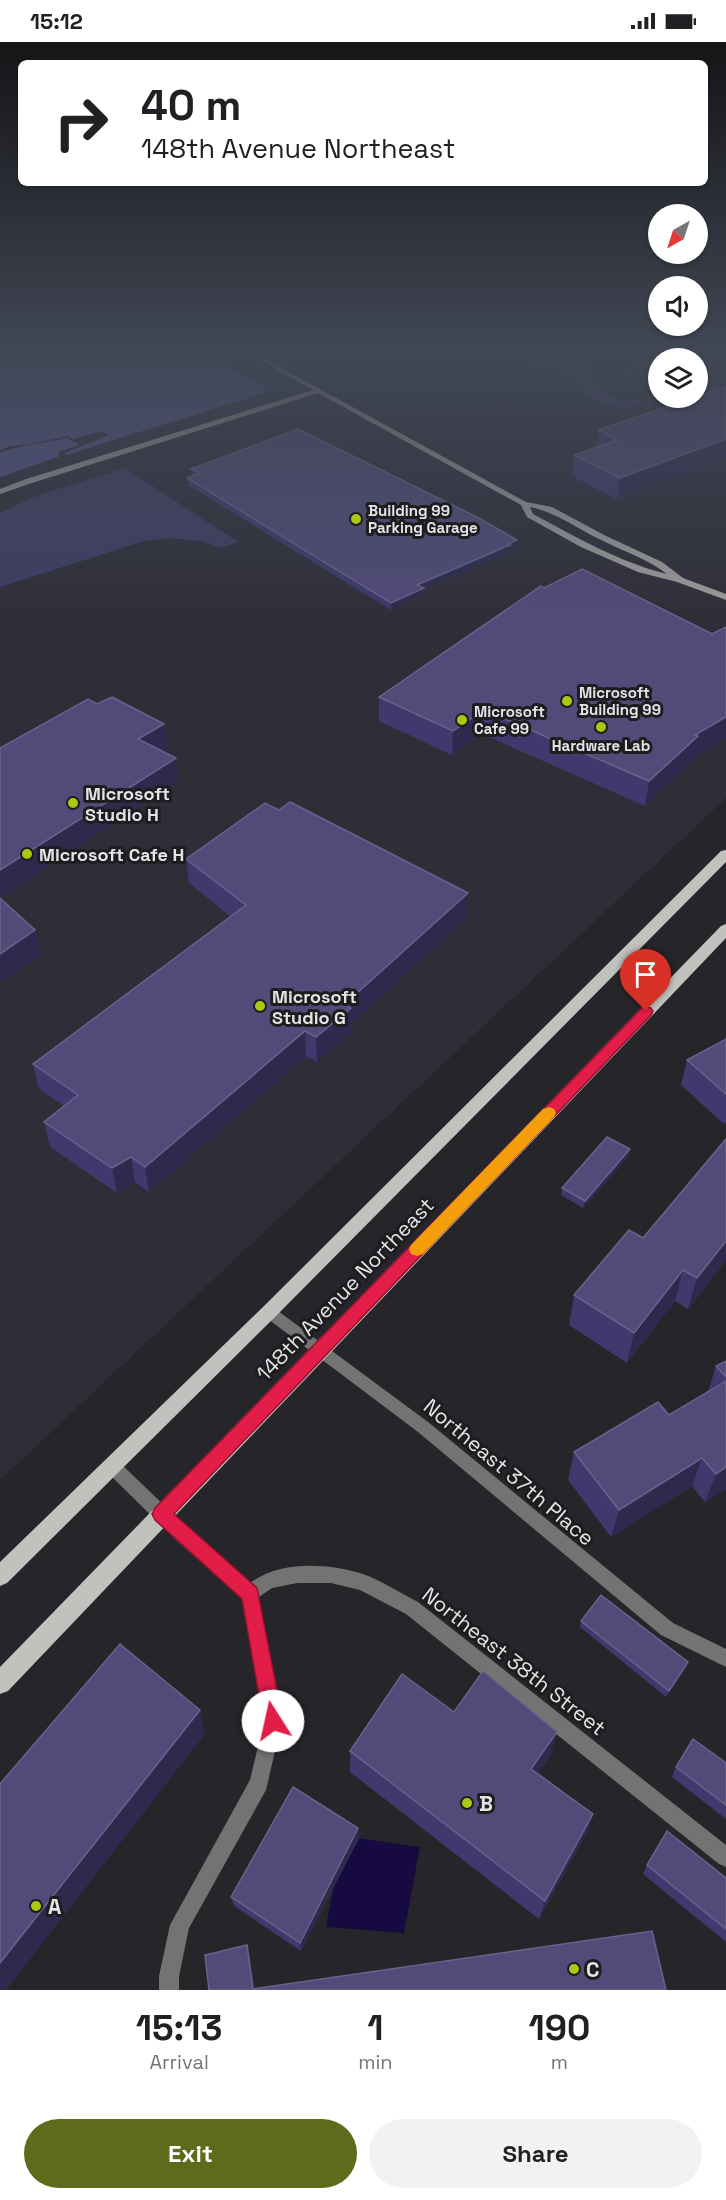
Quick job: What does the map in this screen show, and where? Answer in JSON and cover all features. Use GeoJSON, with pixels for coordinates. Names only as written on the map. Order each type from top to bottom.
{"type":"FeatureCollection","features":[{"type":"Feature","properties":{"kind":"main road","name":"148th Avenue Northeast"},"geometry":{"type":"LineString","coordinates":[[0,1576],[269,1312],[726,854]]}},
{"type":"Feature","properties":{"kind":"main road","name":"148th Avenue Northeast"},"geometry":{"type":"LineString","coordinates":[[0,1683],[726,928]]}},
{"type":"Feature","properties":{"kind":"street"},"geometry":{"type":"LineString","coordinates":[[0,492],[145,445]]}},
{"type":"Feature","properties":{"kind":"street"},"geometry":{"type":"LineString","coordinates":[[418,445],[524,504],[549,509],[659,564],[680,580]]}},
{"type":"Feature","properties":{"kind":"street"},"geometry":{"type":"LineString","coordinates":[[524,504],[530,515],[584,545],[641,570],[680,580],[726,597]]}},
{"type":"Feature","properties":{"kind":"street","name":"Northeast 37th Place"},"geometry":{"type":"LineString","coordinates":[[269,1312],[423,1427],[667,1629],[726,1658]]}},
{"type":"Feature","properties":{"kind":"street"},"geometry":{"type":"LineString","coordinates":[[113,1467],[161,1514],[250,1594],[273,1721],[259,1783],[180,1925],[169,1976],[169,1990]]}},
{"type":"Feature","properties":{"kind":"street","name":"Northeast 38th Street"},"geometry":{"type":"LineString","coordinates":[[250,1594],[268,1580],[297,1575],[331,1575],[362,1582],[412,1608],[726,1857]]}},
{"type":"Feature","properties":{"kind":"shaded area"},"geometry":{"type":"Polygon","coordinates":[[[0,445],[726,445],[726,798],[0,1480],[0,445]]]}},
{"type":"Feature","properties":{"kind":"shaded area"},"geometry":{"type":"Polygon","coordinates":[[[0,445],[21,445],[10,446],[0,450],[0,445]]]}},
{"type":"Feature","properties":{"kind":"shaded area"},"geometry":{"type":"Polygon","coordinates":[[[79,445],[58,452],[60,456],[0,477],[0,453],[24,446],[79,445]]]}},
{"type":"Feature","properties":{"kind":"shaded area"},"geometry":{"type":"Polygon","coordinates":[[[85,445],[98,445],[66,455],[65,453],[85,445]]]}},
{"type":"Feature","properties":{"kind":"shaded area"},"geometry":{"type":"Polygon","coordinates":[[[125,468],[238,542],[220,548],[201,541],[169,538],[144,541],[0,587],[0,513],[36,496],[125,468]]]}},
{"type":"Feature","properties":{"kind":"shaded area"},"geometry":{"type":"Polygon","coordinates":[[[343,1836],[420,1847],[404,1933],[326,1927],[343,1836]]]}},
{"type":"Feature","properties":{"kind":"building","name":"Building 99 Parking Garage"},"geometry":{"type":"Polygon","coordinates":[[[255,445],[330,445],[477,517],[517,540],[417,585],[424,588],[391,603],[187,478],[201,473],[191,469],[255,445]]]}},
{"type":"Feature","properties":{"kind":"building"},"geometry":{"type":"Polygon","coordinates":[[[603,445],[710,445],[620,478],[574,455],[603,445]]]}},
{"type":"Feature","properties":{"kind":"building","name":"Microsoft Building 99"},"geometry":{"type":"Polygon","coordinates":[[[582,569],[712,634],[726,627],[726,717],[695,735],[698,736],[649,781],[484,710],[453,731],[379,697],[541,586],[544,588],[582,569]]]}},
{"type":"Feature","properties":{"kind":"building","name":"Microsoft Studio H"},"geometry":{"type":"Polygon","coordinates":[[[112,697],[164,724],[138,739],[176,758],[0,870],[0,748],[88,699],[97,704],[112,697]]]}},
{"type":"Feature","properties":{"kind":"building","name":"Microsoft Studio G"},"geometry":{"type":"Polygon","coordinates":[[[290,802],[468,893],[345,1004],[351,1008],[316,1037],[305,1031],[145,1167],[131,1157],[112,1168],[44,1122],[78,1095],[33,1064],[246,905],[186,859],[265,803],[279,810],[290,802]]]}},
{"type":"Feature","properties":{"kind":"building"},"geometry":{"type":"Polygon","coordinates":[[[0,898],[35,930],[0,954],[0,898]]]}},
{"type":"Feature","properties":{"kind":"building"},"geometry":{"type":"Polygon","coordinates":[[[726,1039],[726,1094],[687,1060],[726,1039]]]}},
{"type":"Feature","properties":{"kind":"building"},"geometry":{"type":"Polygon","coordinates":[[[607,1137],[630,1149],[585,1201],[562,1188],[607,1137]]]}},
{"type":"Feature","properties":{"kind":"building"},"geometry":{"type":"Polygon","coordinates":[[[726,1139],[726,1241],[697,1278],[683,1270],[634,1333],[574,1295],[629,1230],[643,1238],[726,1139]]]}},
{"type":"Feature","properties":{"kind":"building"},"geometry":{"type":"Polygon","coordinates":[[[726,1361],[726,1377],[716,1366],[726,1361]]]}},
{"type":"Feature","properties":{"kind":"building"},"geometry":{"type":"Polygon","coordinates":[[[726,1381],[726,1467],[716,1474],[702,1458],[619,1510],[574,1452],[658,1402],[669,1415],[726,1381]]]}},
{"type":"Feature","properties":{"kind":"building"},"geometry":{"type":"Polygon","coordinates":[[[601,1595],[688,1662],[669,1691],[581,1621],[601,1595]]]}},
{"type":"Feature","properties":{"kind":"building","name":"A"},"geometry":{"type":"Polygon","coordinates":[[[120,1644],[200,1710],[0,1963],[0,1784],[120,1644]]]}},
{"type":"Feature","properties":{"kind":"building","name":"B"},"geometry":{"type":"Polygon","coordinates":[[[483,1671],[557,1732],[531,1769],[593,1814],[545,1901],[350,1751],[402,1674],[454,1712],[483,1671]]]}},
{"type":"Feature","properties":{"kind":"building"},"geometry":{"type":"Polygon","coordinates":[[[693,1739],[726,1763],[726,1805],[676,1767],[693,1739]]]}},
{"type":"Feature","properties":{"kind":"building"},"geometry":{"type":"Polygon","coordinates":[[[293,1787],[358,1828],[300,1943],[231,1897],[293,1787]]]}},
{"type":"Feature","properties":{"kind":"building"},"geometry":{"type":"Polygon","coordinates":[[[667,1831],[726,1878],[726,1929],[647,1865],[667,1831]]]}},
{"type":"Feature","properties":{"kind":"building"},"geometry":{"type":"Polygon","coordinates":[[[652,1931],[666,1990],[209,1990],[205,1955],[247,1945],[253,1989],[652,1931]]]}},
{"type":"Feature","properties":{"kind":"slow traffic"},"geometry":{"type":"LineString","coordinates":[[417,1249],[549,1113]]}},
{"type":"Feature","properties":{"kind":"place","name":"Building 99 Parking Garage"},"geometry":{"type":"Point","coordinates":[356,519]}},
{"type":"Feature","properties":{"kind":"place","name":"Microsoft Building 99"},"geometry":{"type":"Point","coordinates":[567,701]}},
{"type":"Feature","properties":{"kind":"place","name":"Microsoft Cafe 99"},"geometry":{"type":"Point","coordinates":[462,720]}},
{"type":"Feature","properties":{"kind":"place","name":"Hardware Lab"},"geometry":{"type":"Point","coordinates":[601,727]}},
{"type":"Feature","properties":{"kind":"place","name":"Microsoft Studio H"},"geometry":{"type":"Point","coordinates":[73,803]}},
{"type":"Feature","properties":{"kind":"place","name":"Microsoft Cafe H"},"geometry":{"type":"Point","coordinates":[27,854]}},
{"type":"Feature","properties":{"kind":"place","name":"Microsoft Studio G"},"geometry":{"type":"Point","coordinates":[260,1006]}},
{"type":"Feature","properties":{"kind":"place","name":"B"},"geometry":{"type":"Point","coordinates":[467,1803]}},
{"type":"Feature","properties":{"kind":"place","name":"A"},"geometry":{"type":"Point","coordinates":[36,1906]}},
{"type":"Feature","properties":{"kind":"place","name":"C"},"geometry":{"type":"Point","coordinates":[574,1969]}},
{"type":"Feature","properties":{"kind":"route"},"geometry":{"type":"LineString","coordinates":[[273,1721],[250,1594],[161,1514],[646,1011]]}}]}
